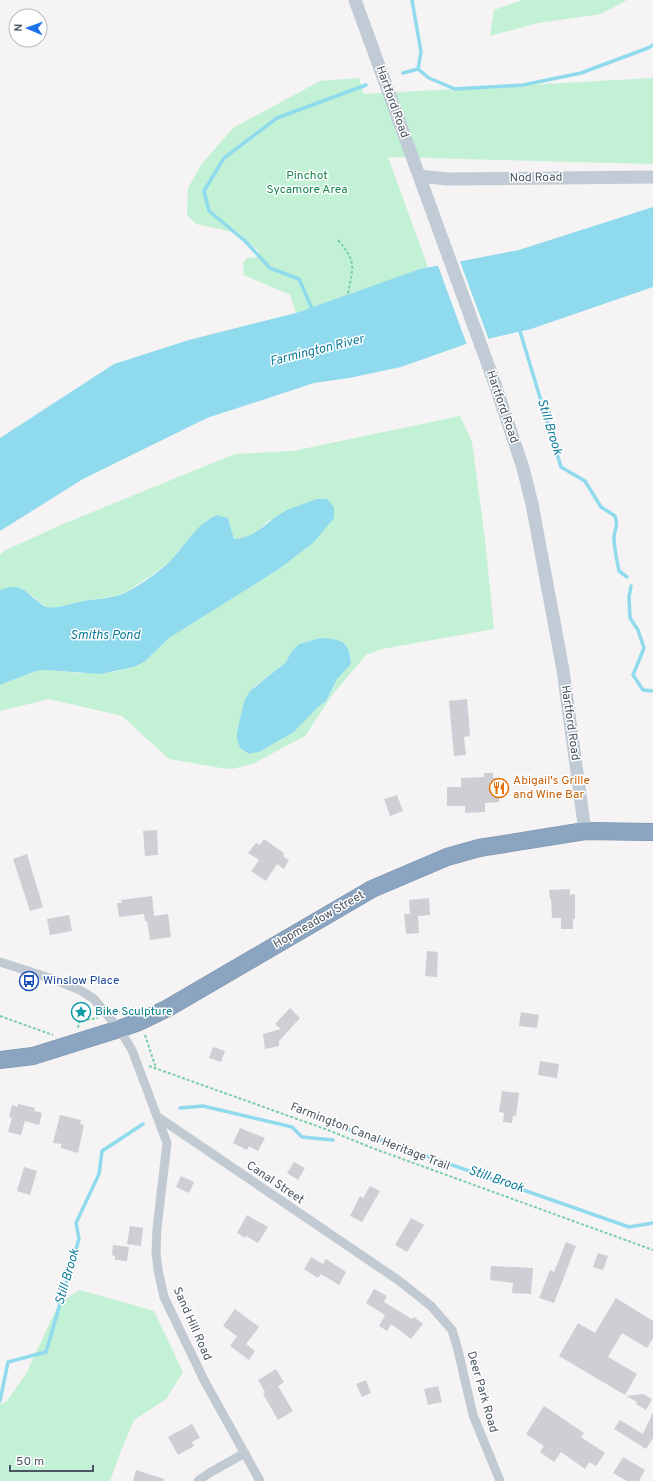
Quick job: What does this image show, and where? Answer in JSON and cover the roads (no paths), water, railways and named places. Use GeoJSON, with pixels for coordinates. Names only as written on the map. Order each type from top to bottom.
{"type":"FeatureCollection","features":[{"type":"Feature","properties":{"kind":"highway","name":"Hopmeadow Street"},"geometry":{"type":"LineString","coordinates":[[0,1060],[33,1056],[139,1022],[168,1008],[372,890],[447,857],[479,848],[585,831],[653,832]]}},
{"type":"Feature","properties":{"kind":"main road","name":"Hartford Road"},"geometry":{"type":"LineString","coordinates":[[355,0],[486,360],[515,443],[532,504],[563,670],[585,831]]}},
{"type":"Feature","properties":{"kind":"main road","name":"Nod Road"},"geometry":{"type":"LineString","coordinates":[[419,176],[446,179],[653,177]]}},
{"type":"Feature","properties":{"kind":"street"},"geometry":{"type":"LineString","coordinates":[[0,962],[43,975],[80,990],[94,999],[120,1029],[132,1050],[158,1117]]}},
{"type":"Feature","properties":{"kind":"street","name":"Canal Street"},"geometry":{"type":"LineString","coordinates":[[158,1117],[398,1280],[431,1306],[452,1330]]}},
{"type":"Feature","properties":{"kind":"street","name":"Sand Hill Road"},"geometry":{"type":"LineString","coordinates":[[158,1117],[167,1143],[157,1228],[156,1252],[164,1297],[204,1380],[260,1481]]}},
{"type":"Feature","properties":{"kind":"street","name":"Deer Park Road"},"geometry":{"type":"LineString","coordinates":[[452,1330],[473,1415],[500,1481]]}},
{"type":"Feature","properties":{"kind":"street"},"geometry":{"type":"LineString","coordinates":[[198,1481],[245,1453]]}},
{"type":"Feature","properties":{"kind":"water","name":"Farmington River"},"geometry":{"type":"Polygon","coordinates":[[[653,207],[653,287],[531,329],[466,344],[401,367],[349,378],[314,383],[207,418],[83,479],[0,531],[0,438],[114,364],[189,340],[296,313],[420,269],[519,250],[653,207]]]}},
{"type":"Feature","properties":{"kind":"water","name":"Smiths Pond"},"geometry":{"type":"Polygon","coordinates":[[[317,499],[327,499],[334,507],[334,518],[313,543],[279,569],[169,638],[144,662],[134,667],[100,674],[46,670],[36,671],[0,685],[0,590],[13,587],[22,589],[47,607],[59,607],[83,601],[120,595],[155,574],[172,559],[198,528],[217,515],[228,518],[234,539],[242,538],[249,536],[287,510],[317,499]]]}},
{"type":"Feature","properties":{"kind":"water"},"geometry":{"type":"Polygon","coordinates":[[[320,638],[334,639],[343,643],[349,650],[351,664],[337,679],[326,701],[317,708],[294,732],[259,752],[249,754],[240,748],[237,733],[244,701],[250,691],[286,662],[291,652],[299,644],[320,638]]]}},
{"type":"Feature","properties":{"kind":"waterway"},"geometry":{"type":"LineString","coordinates":[[403,73],[418,69],[421,52],[412,0]]}},
{"type":"Feature","properties":{"kind":"waterway"},"geometry":{"type":"LineString","coordinates":[[418,69],[429,78],[455,89],[523,85],[581,73],[653,45]]}},
{"type":"Feature","properties":{"kind":"waterway"},"geometry":{"type":"LineString","coordinates":[[313,311],[299,279],[270,268],[245,241],[209,211],[204,191],[224,158],[277,118],[366,85]]}},
{"type":"Feature","properties":{"kind":"waterway","name":"Still Brook"},"geometry":{"type":"LineString","coordinates":[[519,328],[561,467],[585,481],[601,507],[615,516],[617,523],[614,542],[619,571],[627,577]]}},
{"type":"Feature","properties":{"kind":"waterway","name":"Still Brook"},"geometry":{"type":"LineString","coordinates":[[631,586],[629,597],[630,618],[638,630],[644,648],[633,675],[643,690],[653,691]]}},
{"type":"Feature","properties":{"kind":"waterway","name":"Still Brook"},"geometry":{"type":"LineString","coordinates":[[180,1108],[203,1106],[292,1127],[302,1137],[333,1140]]}},
{"type":"Feature","properties":{"kind":"waterway","name":"Still Brook"},"geometry":{"type":"LineString","coordinates":[[0,1401],[8,1362],[46,1352],[79,1239],[76,1223],[99,1174],[102,1151],[143,1124]]}},
{"type":"Feature","properties":{"kind":"waterway","name":"Still Brook"},"geometry":{"type":"LineString","coordinates":[[341,1129],[347,1128],[356,1134],[381,1140],[629,1227],[653,1223]]}},
{"type":"Feature","properties":{"kind":"place","name":"Abigail's Grille and Wine Bar"},"geometry":{"type":"Point","coordinates":[499,788]}},
{"type":"Feature","properties":{"kind":"place","name":"Winslow Place"},"geometry":{"type":"Point","coordinates":[29,981]}},
{"type":"Feature","properties":{"kind":"place","name":"Bike Sculpture"},"geometry":{"type":"Point","coordinates":[81,1012]}},
{"type":"Feature","properties":{"kind":"park label","name":"Pinchot Sycamore Area"},"geometry":{"type":"Point","coordinates":[307,183]}}]}
